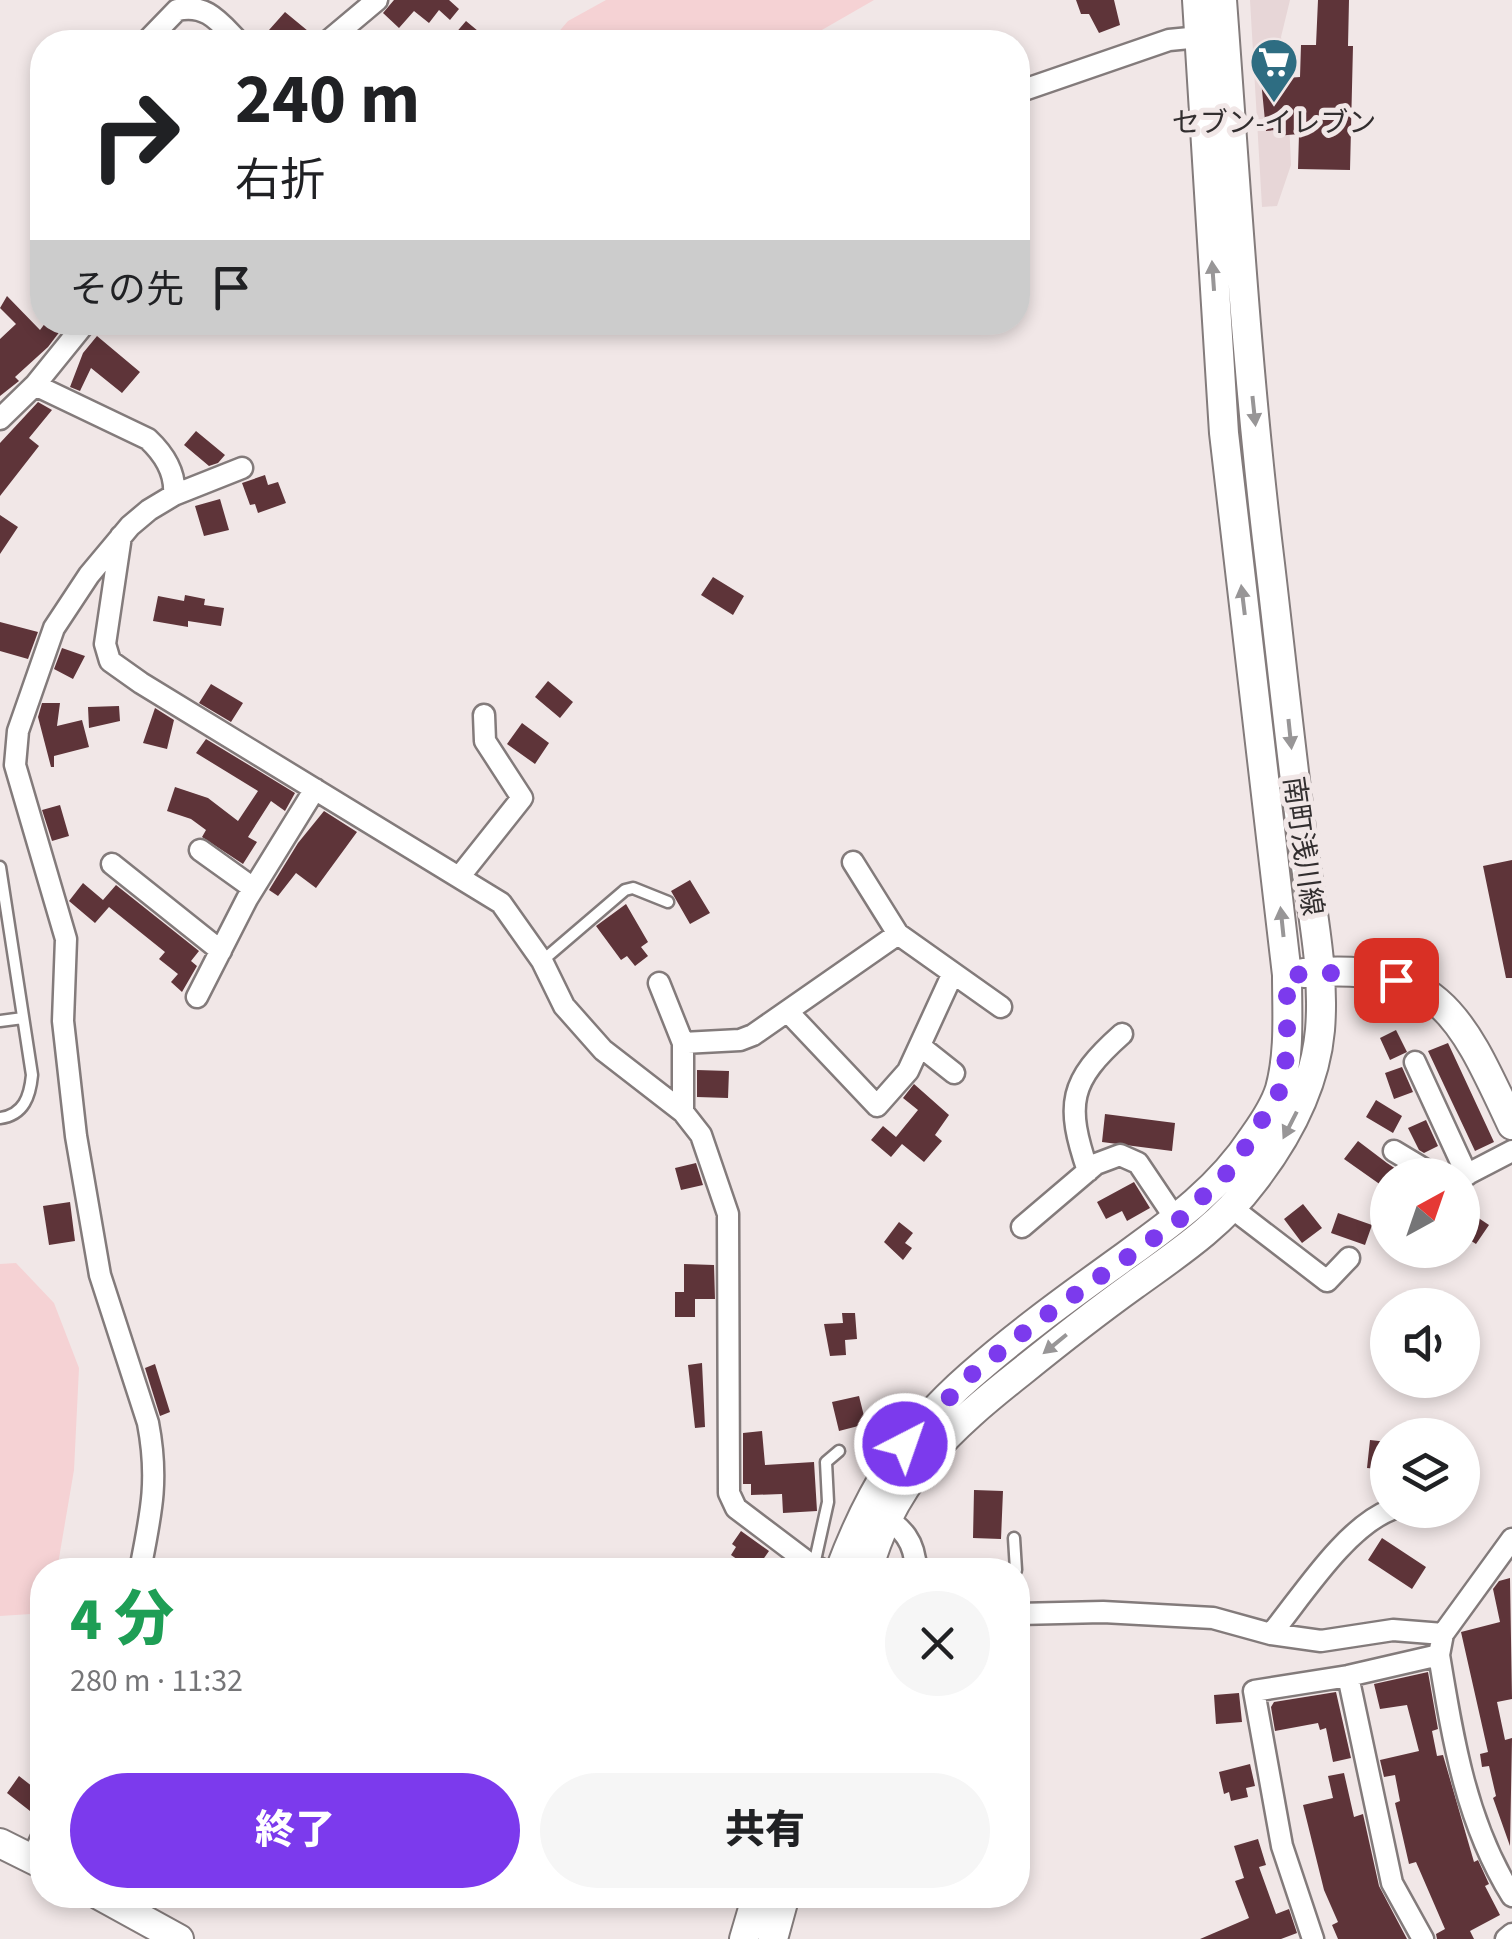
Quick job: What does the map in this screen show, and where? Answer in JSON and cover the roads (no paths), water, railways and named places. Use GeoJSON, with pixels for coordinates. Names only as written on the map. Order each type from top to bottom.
{"type":"FeatureCollection","features":[{"type":"Feature","properties":{"kind":"street"},"geometry":{"type":"LineString","coordinates":[[342,30],[377,0]]}},
{"type":"Feature","properties":{"kind":"street","name":"南町浅川線"},"geometry":{"type":"LineString","coordinates":[[871,1558],[876,1511],[905,1444],[971,1375],[1038,1321],[1178,1221],[1234,1166],[1279,1092],[1287,1053],[1287,975],[1224,433],[1197,0]]}},
{"type":"Feature","properties":{"kind":"street","name":"南町浅川線"},"geometry":{"type":"LineString","coordinates":[[835,1558],[953,1427],[1091,1316],[1190,1245],[1232,1208],[1279,1147],[1300,1106],[1320,1032],[1322,972],[1296,791],[1250,373],[1222,0]]}},
{"type":"Feature","properties":{"kind":"street"},"geometry":{"type":"LineString","coordinates":[[158,30],[177,10],[200,8],[227,30]]}},
{"type":"Feature","properties":{"kind":"street"},"geometry":{"type":"LineString","coordinates":[[1030,88],[1169,40],[1200,37]]}},
{"type":"Feature","properties":{"kind":"street"},"geometry":{"type":"LineString","coordinates":[[0,419],[35,385],[75,335]]}},
{"type":"Feature","properties":{"kind":"street"},"geometry":{"type":"LineString","coordinates":[[35,385],[148,439],[169,467],[174,495]]}},
{"type":"Feature","properties":{"kind":"street"},"geometry":{"type":"LineString","coordinates":[[142,1558],[155,1493],[152,1447],[148,1423],[100,1275],[76,1136],[63,1022],[66,938],[15,766],[18,731],[54,628],[121,536],[149,510],[174,495],[242,468]]}},
{"type":"Feature","properties":{"kind":"street"},"geometry":{"type":"LineString","coordinates":[[121,536],[104,644],[110,661],[141,684],[501,903],[542,962],[564,1006],[603,1050],[683,1112],[701,1135],[728,1214],[729,1492],[736,1508],[810,1558]]}},
{"type":"Feature","properties":{"kind":"street"},"geometry":{"type":"LineString","coordinates":[[460,876],[522,798],[485,741],[484,716]]}},
{"type":"Feature","properties":{"kind":"street"},"geometry":{"type":"LineString","coordinates":[[197,997],[253,888],[315,789]]}},
{"type":"Feature","properties":{"kind":"street"},"geometry":{"type":"LineString","coordinates":[[200,850],[253,888]]}},
{"type":"Feature","properties":{"kind":"street"},"geometry":{"type":"LineString","coordinates":[[852,862],[898,934],[1001,1007]]}},
{"type":"Feature","properties":{"kind":"street"},"geometry":{"type":"LineString","coordinates":[[112,864],[221,951]]}},
{"type":"Feature","properties":{"kind":"street"},"geometry":{"type":"LineString","coordinates":[[683,1043],[740,1040],[788,1013],[898,934]]}},
{"type":"Feature","properties":{"kind":"street"},"geometry":{"type":"LineString","coordinates":[[1287,975],[1356,972],[1396,980],[1429,993],[1452,1013],[1471,1040],[1512,1125]]}},
{"type":"Feature","properties":{"kind":"street"},"geometry":{"type":"LineString","coordinates":[[788,1013],[877,1106],[908,1071],[953,973]]}},
{"type":"Feature","properties":{"kind":"street"},"geometry":{"type":"LineString","coordinates":[[659,983],[683,1043],[683,1112]]}},
{"type":"Feature","properties":{"kind":"street"},"geometry":{"type":"LineString","coordinates":[[1088,1170],[1074,1117],[1079,1083],[1094,1059],[1122,1034]]}},
{"type":"Feature","properties":{"kind":"street"},"geometry":{"type":"LineString","coordinates":[[920,1046],[954,1073]]}},
{"type":"Feature","properties":{"kind":"street"},"geometry":{"type":"LineString","coordinates":[[1414,1062],[1457,1158]]}},
{"type":"Feature","properties":{"kind":"street"},"geometry":{"type":"LineString","coordinates":[[1394,1151],[1406,1158]]}},
{"type":"Feature","properties":{"kind":"street"},"geometry":{"type":"LineString","coordinates":[[1480,1168],[1512,1151]]}},
{"type":"Feature","properties":{"kind":"street"},"geometry":{"type":"LineString","coordinates":[[1022,1227],[1088,1170],[1104,1160],[1128,1156],[1149,1176],[1178,1221]]}},
{"type":"Feature","properties":{"kind":"street"},"geometry":{"type":"LineString","coordinates":[[1232,1208],[1327,1280],[1349,1258]]}},
{"type":"Feature","properties":{"kind":"street"},"geometry":{"type":"LineString","coordinates":[[876,1511],[912,1540],[914,1558]]}},
{"type":"Feature","properties":{"kind":"street"},"geometry":{"type":"LineString","coordinates":[[1270,1634],[1370,1520]]}},
{"type":"Feature","properties":{"kind":"street"},"geometry":{"type":"LineString","coordinates":[[1313,1939],[1282,1846],[1254,1691],[1348,1676],[1441,1645],[1512,1542]]}},
{"type":"Feature","properties":{"kind":"street"},"geometry":{"type":"LineString","coordinates":[[1030,1614],[1103,1612],[1213,1618],[1270,1634],[1320,1641],[1392,1630],[1441,1645]]}},
{"type":"Feature","properties":{"kind":"street"},"geometry":{"type":"LineString","coordinates":[[1441,1645],[1466,1798],[1492,1863],[1512,1896]]}},
{"type":"Feature","properties":{"kind":"street"},"geometry":{"type":"LineString","coordinates":[[1348,1676],[1392,1883],[1422,1939]]}},
{"type":"Feature","properties":{"kind":"street"},"geometry":{"type":"LineString","coordinates":[[0,1843],[30,1851]]}},
{"type":"Feature","properties":{"kind":"street"},"geometry":{"type":"LineString","coordinates":[[123,1908],[179,1939]]}},
{"type":"Feature","properties":{"kind":"street"},"geometry":{"type":"LineString","coordinates":[[744,1939],[753,1908]]}},
{"type":"Feature","properties":{"kind":"street"},"geometry":{"type":"LineString","coordinates":[[773,1939],[782,1908]]}},
{"type":"Feature","properties":{"kind":"street"},"geometry":{"type":"LineString","coordinates":[[1506,1939],[1512,1934]]}},
{"type":"Feature","properties":{"kind":"lane"},"geometry":{"type":"LineString","coordinates":[[0,868],[6,949],[32,1075],[30,1094],[22,1107],[9,1117],[0,1118]]}},
{"type":"Feature","properties":{"kind":"lane"},"geometry":{"type":"LineString","coordinates":[[542,962],[624,890],[633,888],[668,902]]}},
{"type":"Feature","properties":{"kind":"lane"},"geometry":{"type":"LineString","coordinates":[[0,1021],[23,1018]]}},
{"type":"Feature","properties":{"kind":"lane"},"geometry":{"type":"LineString","coordinates":[[826,1558],[826,1462],[840,1451]]}},
{"type":"Feature","properties":{"kind":"lane"},"geometry":{"type":"LineString","coordinates":[[1014,1538],[1015,1558]]}},
{"type":"Feature","properties":{"kind":"place","name":"セブン-イレブン"},"geometry":{"type":"Point","coordinates":[1274,104]}}]}
